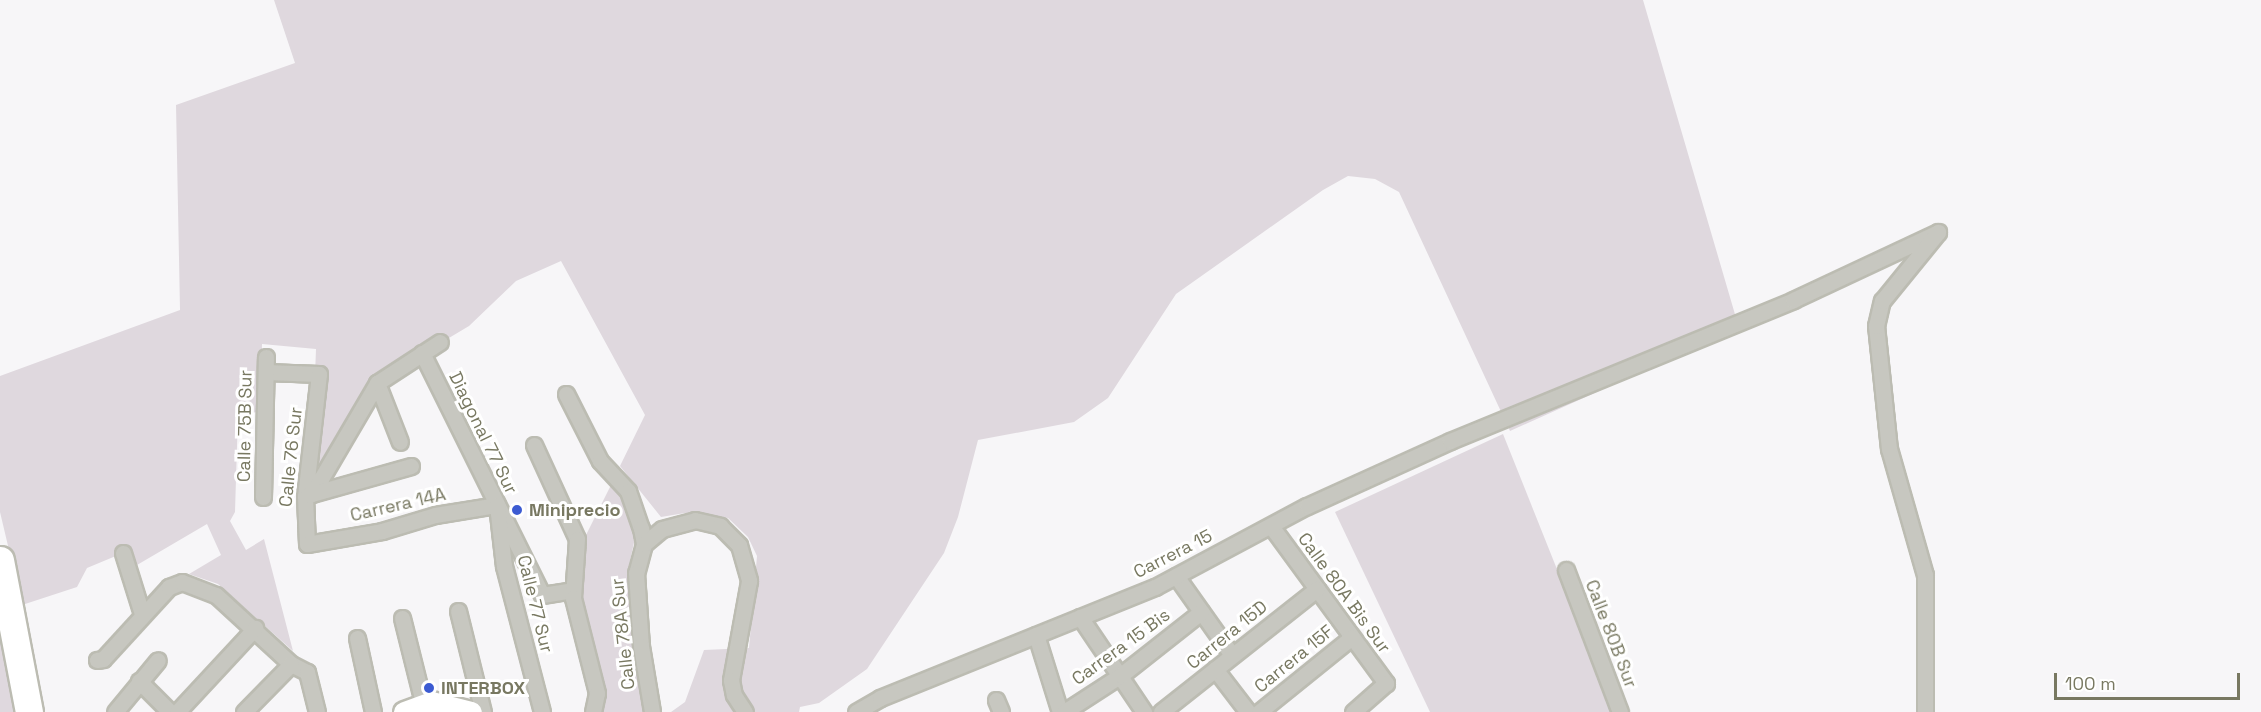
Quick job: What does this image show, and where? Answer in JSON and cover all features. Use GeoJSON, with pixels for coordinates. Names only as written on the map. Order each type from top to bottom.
{"type":"FeatureCollection","features":[{"type":"Feature","properties":{"kind":"highway"},"geometry":{"type":"LineString","coordinates":[[0,560],[29,712]]}},
{"type":"Feature","properties":{"kind":"street","name":"Carrera 15"},"geometry":{"type":"LineString","coordinates":[[856,712],[880,698],[1176,576],[1270,526],[1501,419],[1793,300],[1938,232],[1882,301],[1876,326],[1889,449],[1924,575],[1925,712]]}},
{"type":"Feature","properties":{"kind":"street"},"geometry":{"type":"LineString","coordinates":[[308,495],[377,383],[440,342]]}},
{"type":"Feature","properties":{"kind":"street","name":"Diagonal 77 Sur"},"geometry":{"type":"LineString","coordinates":[[422,353],[543,595],[573,590]]}},
{"type":"Feature","properties":{"kind":"street","name":"Calle 75B Sur"},"geometry":{"type":"LineString","coordinates":[[263,496],[266,364],[319,374]]}},
{"type":"Feature","properties":{"kind":"street","name":"Calle 76 Sur"},"geometry":{"type":"LineString","coordinates":[[307,544],[308,495],[319,374]]}},
{"type":"Feature","properties":{"kind":"street"},"geometry":{"type":"LineString","coordinates":[[377,383],[400,442]]}},
{"type":"Feature","properties":{"kind":"street"},"geometry":{"type":"LineString","coordinates":[[566,394],[600,461],[628,491],[644,544],[662,528],[695,520],[720,526],[739,545],[749,581],[731,680],[734,695],[745,712]]}},
{"type":"Feature","properties":{"kind":"street"},"geometry":{"type":"LineString","coordinates":[[534,445],[575,531],[579,549],[573,590],[597,693],[593,712]]}},
{"type":"Feature","properties":{"kind":"street"},"geometry":{"type":"LineString","coordinates":[[308,495],[411,466]]}},
{"type":"Feature","properties":{"kind":"street","name":"Carrera 14A"},"geometry":{"type":"LineString","coordinates":[[307,544],[382,531],[435,515],[497,505]]}},
{"type":"Feature","properties":{"kind":"street","name":"Calle 77 Sur"},"geometry":{"type":"LineString","coordinates":[[497,505],[504,566],[542,712]]}},
{"type":"Feature","properties":{"kind":"street","name":"Calle 80A Bis Sur"},"geometry":{"type":"LineString","coordinates":[[1270,526],[1386,683],[1353,712]]}},
{"type":"Feature","properties":{"kind":"street","name":"Calle 78A Sur"},"geometry":{"type":"LineString","coordinates":[[644,544],[637,558],[636,573],[641,646],[652,712]]}},
{"type":"Feature","properties":{"kind":"street"},"geometry":{"type":"LineString","coordinates":[[123,553],[142,614]]}},
{"type":"Feature","properties":{"kind":"street","name":"Calle 80B Sur"},"geometry":{"type":"LineString","coordinates":[[1566,570],[1620,712]]}},
{"type":"Feature","properties":{"kind":"street"},"geometry":{"type":"LineString","coordinates":[[1176,576],[1232,655]]}},
{"type":"Feature","properties":{"kind":"street"},"geometry":{"type":"LineString","coordinates":[[98,660],[103,659],[169,587],[182,582],[207,590],[255,628],[291,664],[307,672],[317,712]]}},
{"type":"Feature","properties":{"kind":"street","name":"Carrera 15D"},"geometry":{"type":"LineString","coordinates":[[1161,712],[1317,589]]}},
{"type":"Feature","properties":{"kind":"street"},"geometry":{"type":"LineString","coordinates":[[458,611],[483,712]]}},
{"type":"Feature","properties":{"kind":"street","name":"Carrera 15 Bis"},"geometry":{"type":"LineString","coordinates":[[1061,712],[1121,675],[1202,612]]}},
{"type":"Feature","properties":{"kind":"street"},"geometry":{"type":"LineString","coordinates":[[1080,617],[1144,712]]}},
{"type":"Feature","properties":{"kind":"street"},"geometry":{"type":"LineString","coordinates":[[402,618],[423,702]]}},
{"type":"Feature","properties":{"kind":"street"},"geometry":{"type":"LineString","coordinates":[[177,712],[255,628]]}},
{"type":"Feature","properties":{"kind":"street"},"geometry":{"type":"LineString","coordinates":[[1036,635],[1061,712]]}},
{"type":"Feature","properties":{"kind":"street"},"geometry":{"type":"LineString","coordinates":[[357,638],[373,712]]}},
{"type":"Feature","properties":{"kind":"street","name":"Carrera 15F"},"geometry":{"type":"LineString","coordinates":[[1259,712],[1353,638]]}},
{"type":"Feature","properties":{"kind":"street"},"geometry":{"type":"LineString","coordinates":[[115,712],[158,660]]}},
{"type":"Feature","properties":{"kind":"street"},"geometry":{"type":"LineString","coordinates":[[249,710],[291,664]]}},
{"type":"Feature","properties":{"kind":"street"},"geometry":{"type":"LineString","coordinates":[[1215,669],[1248,712]]}},
{"type":"Feature","properties":{"kind":"street"},"geometry":{"type":"LineString","coordinates":[[139,681],[170,712]]}},
{"type":"Feature","properties":{"kind":"street"},"geometry":{"type":"LineString","coordinates":[[404,712],[423,702],[461,710]]}},
{"type":"Feature","properties":{"kind":"shaded area"},"geometry":{"type":"Polygon","coordinates":[[[274,0],[1643,0],[1739,328],[1510,431],[1399,192],[1375,179],[1348,176],[1323,190],[1176,294],[1108,398],[1074,422],[978,440],[958,517],[944,553],[867,669],[819,703],[800,707],[799,712],[671,712],[685,702],[704,650],[749,648],[757,556],[748,537],[728,518],[685,513],[661,517],[620,466],[645,415],[561,261],[516,281],[469,326],[372,384],[318,484],[311,480],[316,349],[262,344],[260,412],[238,414],[235,512],[230,521],[246,550],[264,539],[293,651],[218,584],[189,574],[221,555],[207,524],[137,565],[130,551],[123,553],[87,568],[77,587],[22,605],[0,512],[0,376],[180,310],[176,105],[295,63],[274,0]]]}},
{"type":"Feature","properties":{"kind":"shaded area"},"geometry":{"type":"Polygon","coordinates":[[[1503,434],[1614,712],[1430,712],[1335,512],[1503,434]]]}},
{"type":"Feature","properties":{"kind":"shaded area"},"geometry":{"type":"Polygon","coordinates":[[[611,485],[620,496],[635,538],[627,575],[645,712],[601,712],[579,601],[581,545],[611,485]]]}},
{"type":"Feature","properties":{"kind":"shaded area"},"geometry":{"type":"Polygon","coordinates":[[[0,586],[19,712],[0,712],[0,586]]]}},
{"type":"Feature","properties":{"kind":"place","name":"Miniprecio"},"geometry":{"type":"Point","coordinates":[517,510]}},
{"type":"Feature","properties":{"kind":"place","name":"INTERBOX"},"geometry":{"type":"Point","coordinates":[429,688]}}]}
